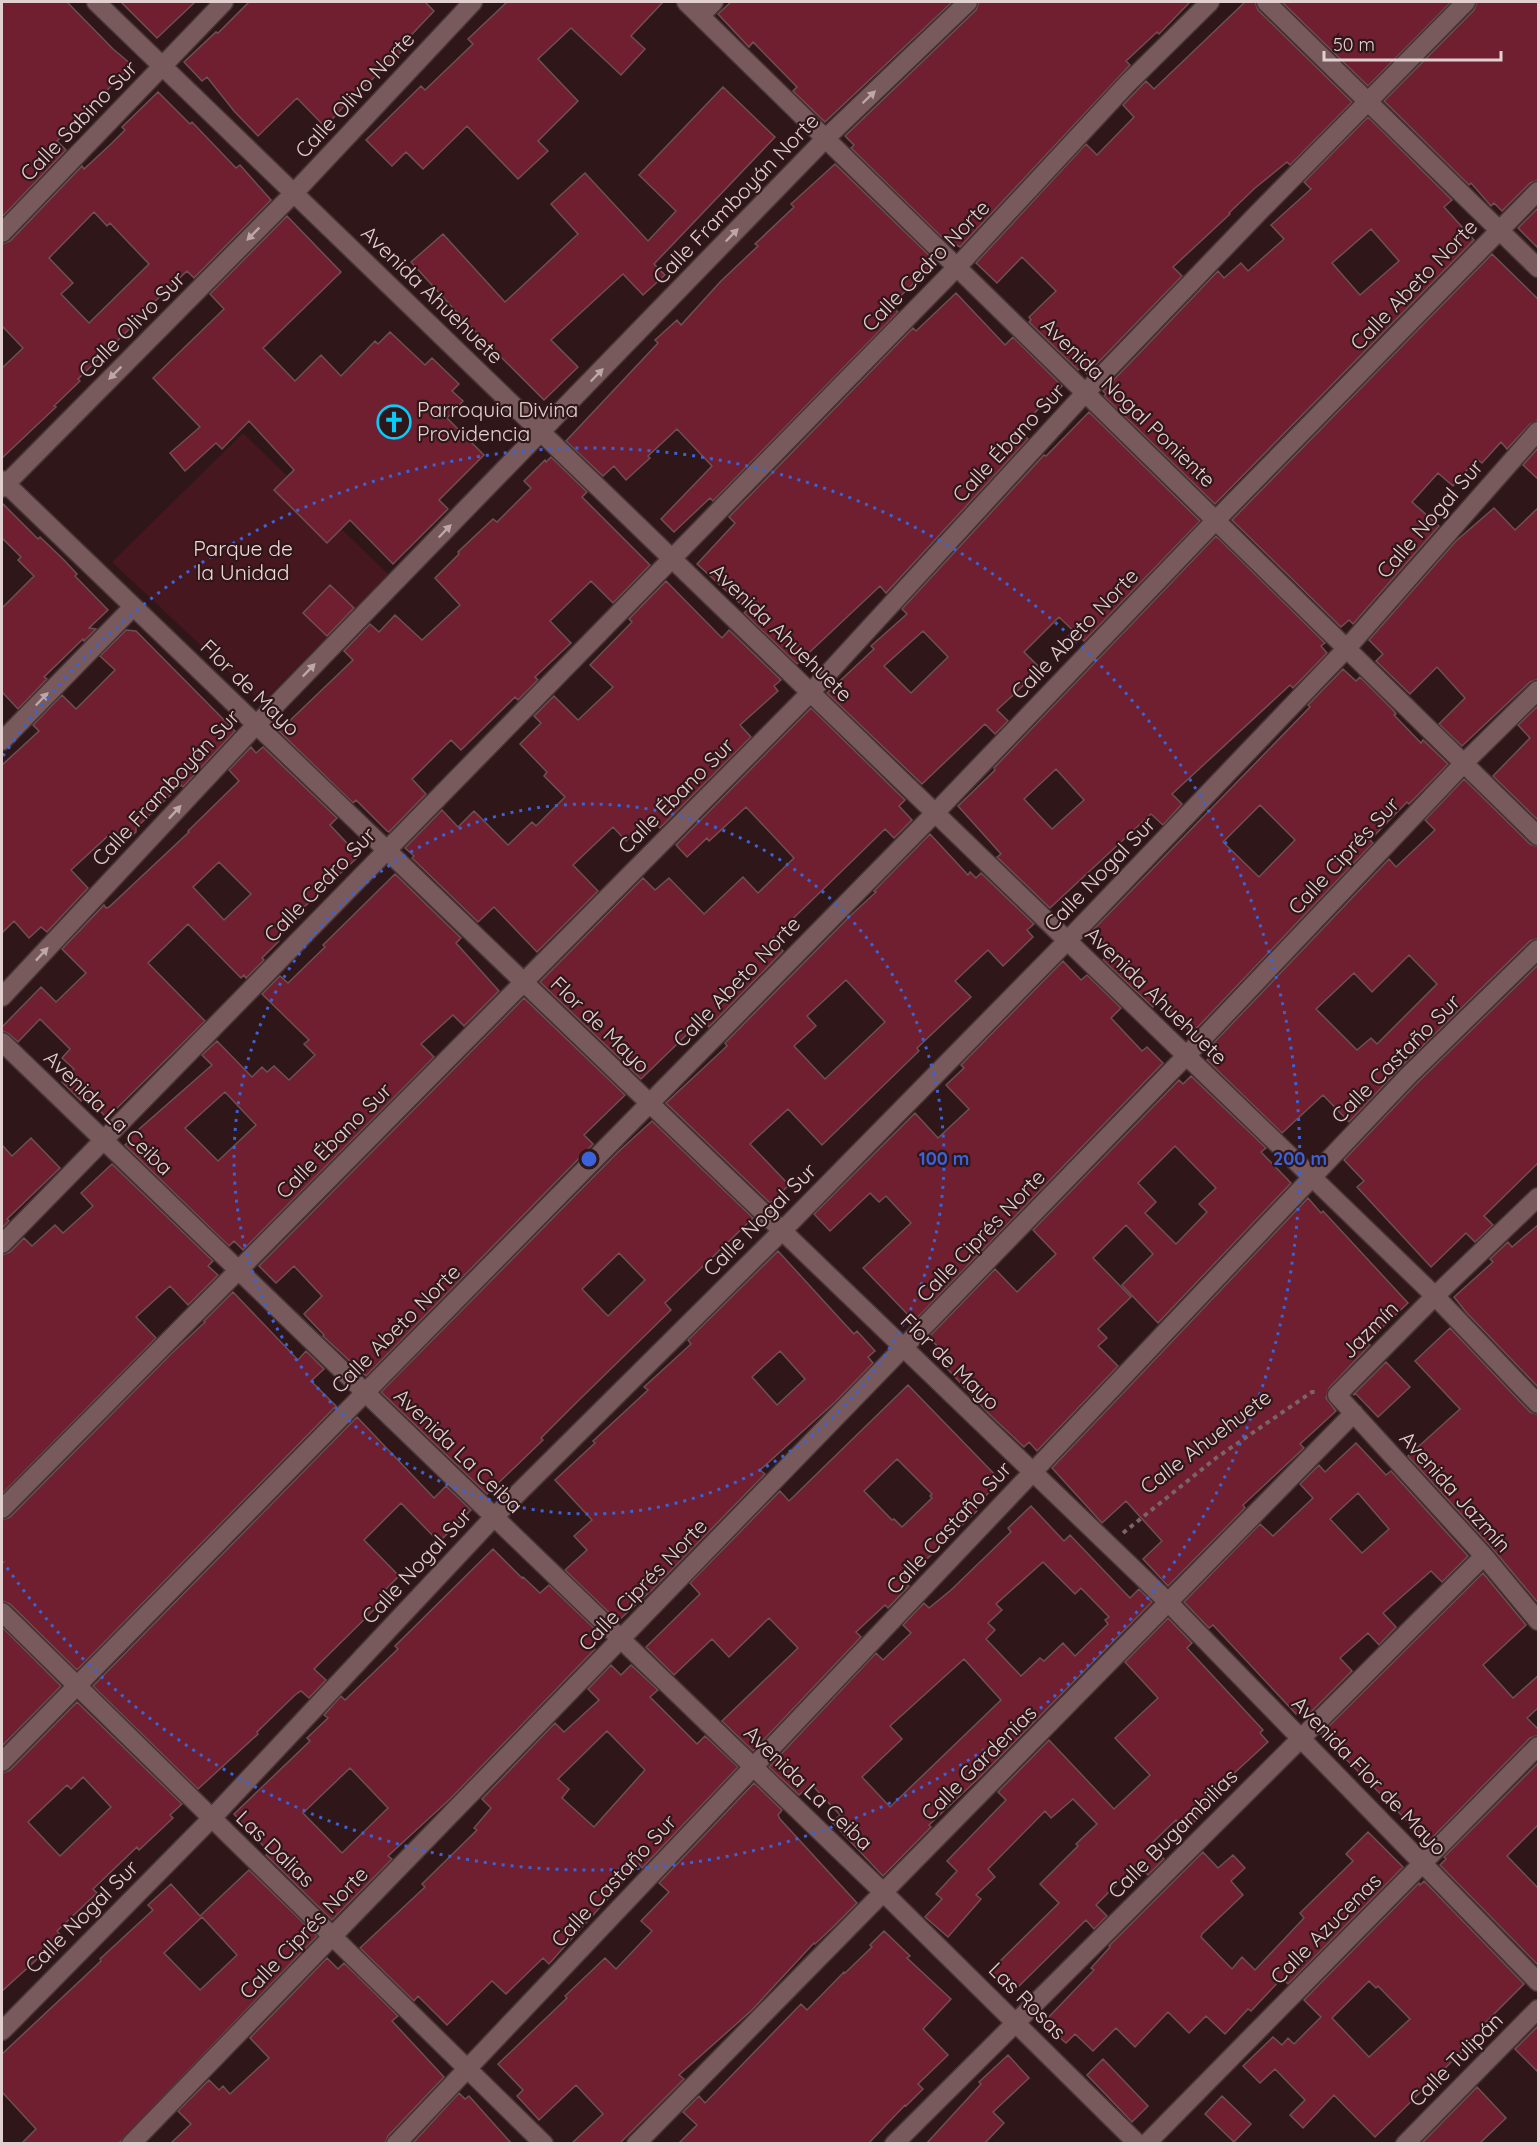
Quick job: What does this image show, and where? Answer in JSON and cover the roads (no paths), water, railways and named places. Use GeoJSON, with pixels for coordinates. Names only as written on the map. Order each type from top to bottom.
{"type":"FeatureCollection","features":[{"type":"Feature","properties":{"kind":"street","name":"Avenida Ahuehuete"},"geometry":{"type":"LineString","coordinates":[[96,2],[1435,1296],[1539,1404]]}},
{"type":"Feature","properties":{"kind":"street","name":"Calle Sabino Sur"},"geometry":{"type":"LineString","coordinates":[[2,233],[224,2]]}},
{"type":"Feature","properties":{"kind":"street","name":"Calle Olivo Norte"},"geometry":{"type":"LineString","coordinates":[[294,193],[473,2]]}},
{"type":"Feature","properties":{"kind":"street","name":"Avenida Nogal Poniente"},"geometry":{"type":"LineString","coordinates":[[686,2],[1539,836]]}},
{"type":"Feature","properties":{"kind":"street"},"geometry":{"type":"LineString","coordinates":[[701,15],[714,2]]}},
{"type":"Feature","properties":{"kind":"street","name":"Calle Framboyán Norte"},"geometry":{"type":"LineString","coordinates":[[541,432],[826,138],[968,2]]}},
{"type":"Feature","properties":{"kind":"street","name":"Calle Cedro Norte"},"geometry":{"type":"LineString","coordinates":[[671,558],[957,267],[1127,84],[1210,2]]}},
{"type":"Feature","properties":{"kind":"street"},"geometry":{"type":"LineString","coordinates":[[1266,2],[1539,268]]}},
{"type":"Feature","properties":{"kind":"street","name":"Calle Ébano Sur"},"geometry":{"type":"LineString","coordinates":[[2,1509],[810,693],[1086,392],[1466,2]]}},
{"type":"Feature","properties":{"kind":"street","name":"Calle Abeto Norte"},"geometry":{"type":"LineString","coordinates":[[2,1762],[934,813],[1216,520],[1539,191]]}},
{"type":"Feature","properties":{"kind":"street","name":"Calle Olivo Sur"},"geometry":{"type":"LineString","coordinates":[[3,484],[294,193]]}},
{"type":"Feature","properties":{"kind":"street","name":"Calle Nogal Sur"},"geometry":{"type":"LineString","coordinates":[[2,2031],[212,1818],[494,1516],[782,1231],[1067,941],[1347,648],[1539,431]]}},
{"type":"Feature","properties":{"kind":"street","name":"Calle Framboyán Sur"},"geometry":{"type":"LineString","coordinates":[[2,997],[256,725],[541,432]]}},
{"type":"Feature","properties":{"kind":"street","name":"Flor de Mayo"},"geometry":{"type":"LineString","coordinates":[[3,484],[1168,1602]]}},
{"type":"Feature","properties":{"kind":"street","name":"Calle Cedro Sur"},"geometry":{"type":"LineString","coordinates":[[2,1244],[671,558]]}},
{"type":"Feature","properties":{"kind":"street"},"geometry":{"type":"LineString","coordinates":[[2,741],[133,607]]}},
{"type":"Feature","properties":{"kind":"street","name":"Calle Ciprés Sur"},"geometry":{"type":"LineString","coordinates":[[1186,1056],[1464,763],[1539,690]]}},
{"type":"Feature","properties":{"kind":"street","name":"Calle Castaño Sur"},"geometry":{"type":"LineString","coordinates":[[396,2144],[1409,1075],[1539,949]]}},
{"type":"Feature","properties":{"kind":"street","name":"Avenida La Ceiba"},"geometry":{"type":"LineString","coordinates":[[2,1042],[883,1892]]}},
{"type":"Feature","properties":{"kind":"street","name":"Calle Ciprés Norte"},"geometry":{"type":"LineString","coordinates":[[131,2144],[1186,1056]]}},
{"type":"Feature","properties":{"kind":"street"},"geometry":{"type":"LineString","coordinates":[[1435,1296],[1539,1197]]}},
{"type":"Feature","properties":{"kind":"street","name":"Jazmín"},"geometry":{"type":"LineString","coordinates":[[1337,1395],[1435,1296]]}},
{"type":"Feature","properties":{"kind":"street","name":"Avenida Jazmín"},"geometry":{"type":"LineString","coordinates":[[1337,1395],[1484,1556],[1539,1621]]}},
{"type":"Feature","properties":{"kind":"street","name":"Calle Gardenias"},"geometry":{"type":"LineString","coordinates":[[636,2144],[1354,1413]]}},
{"type":"Feature","properties":{"kind":"street","name":"Calle Bugambilias"},"geometry":{"type":"LineString","coordinates":[[894,2144],[1484,1556]]}},
{"type":"Feature","properties":{"kind":"street","name":"Avenida Flor de Mayo"},"geometry":{"type":"LineString","coordinates":[[1168,1602],[1539,1982]]}},
{"type":"Feature","properties":{"kind":"street","name":"Las Dalias"},"geometry":{"type":"LineString","coordinates":[[2,1612],[544,2144]]}},
{"type":"Feature","properties":{"kind":"street","name":"Calle Azucenas"},"geometry":{"type":"LineString","coordinates":[[1146,2144],[1539,1746]]}},
{"type":"Feature","properties":{"kind":"street","name":"Las Rosas"},"geometry":{"type":"LineString","coordinates":[[883,1892],[1138,2144]]}},
{"type":"Feature","properties":{"kind":"street","name":"Calle Tulipán"},"geometry":{"type":"LineString","coordinates":[[1405,2144],[1539,2009]]}},
{"type":"Feature","properties":{"kind":"place","name":"Parroquia Divina Providencia"},"geometry":{"type":"Point","coordinates":[394,422]}},
{"type":"Feature","properties":{"kind":"park label","name":"Parque de la Unidad"},"geometry":{"type":"Point","coordinates":[243,561]}}]}
